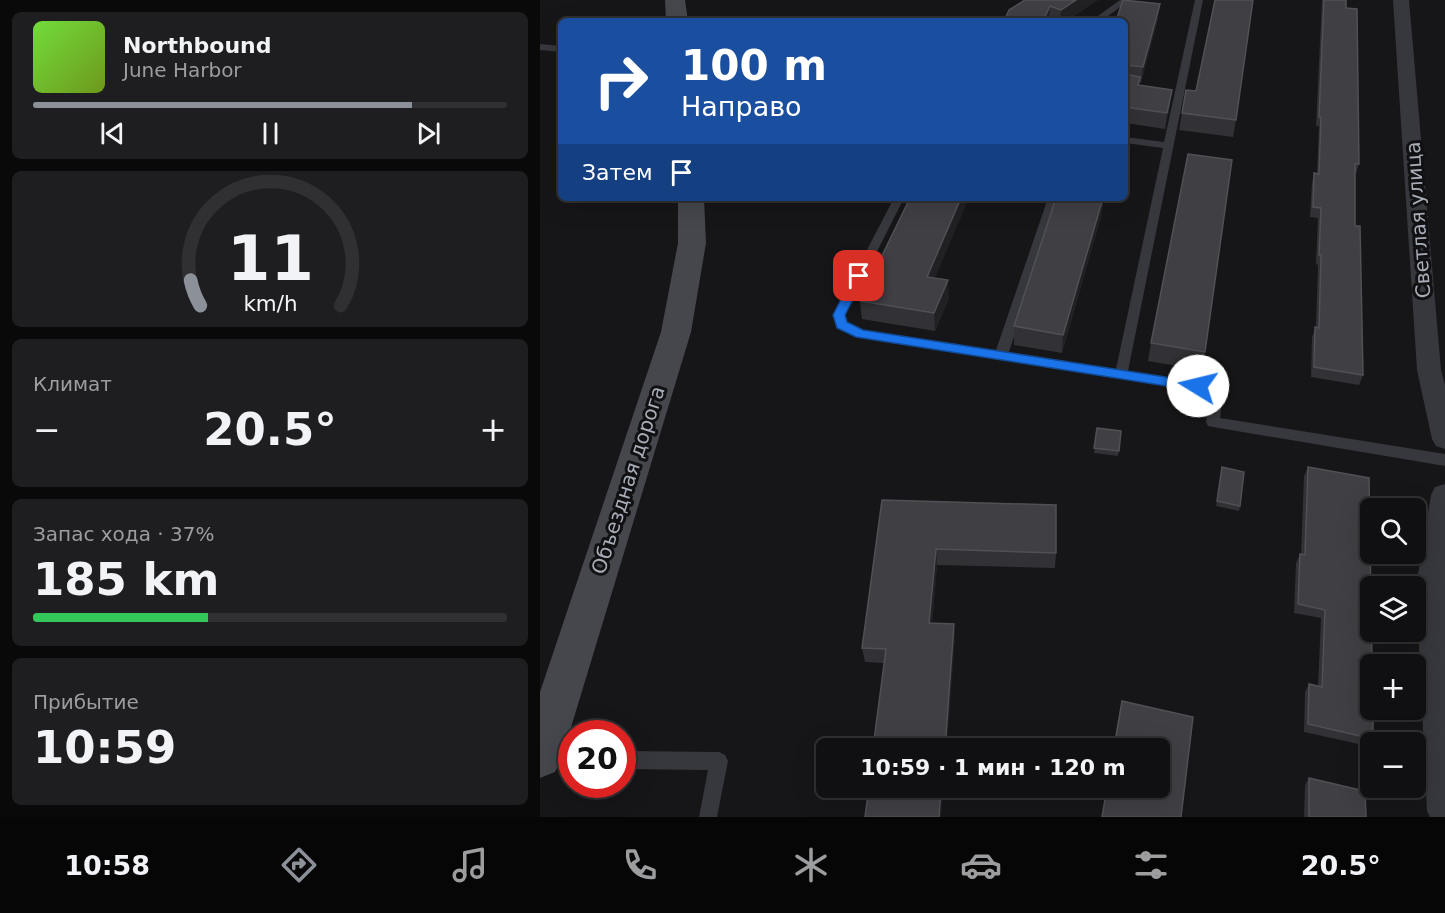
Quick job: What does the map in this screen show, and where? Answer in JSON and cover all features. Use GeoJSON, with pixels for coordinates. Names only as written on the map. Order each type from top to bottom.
{"type":"FeatureCollection","features":[{"type":"Feature","properties":{"kind":"main road"},"geometry":{"type":"LineString","coordinates":[[675,0],[677,18]]}},
{"type":"Feature","properties":{"kind":"main road","name":"Объездная дорога"},"geometry":{"type":"LineString","coordinates":[[540,758],[676,332],[692,243],[691,201]]}},
{"type":"Feature","properties":{"kind":"street","name":"Светлая улица"},"geometry":{"type":"LineString","coordinates":[[1401,0],[1429,370],[1445,439]]}},
{"type":"Feature","properties":{"kind":"street"},"geometry":{"type":"LineString","coordinates":[[1445,495],[1431,587],[1445,811]]}},
{"type":"Feature","properties":{"kind":"lane"},"geometry":{"type":"LineString","coordinates":[[1099,18],[1126,0]]}},
{"type":"Feature","properties":{"kind":"lane"},"geometry":{"type":"LineString","coordinates":[[1121,375],[1169,146],[1175,92],[1199,0]]}},
{"type":"Feature","properties":{"kind":"lane"},"geometry":{"type":"LineString","coordinates":[[540,47],[558,49]]}},
{"type":"Feature","properties":{"kind":"lane"},"geometry":{"type":"LineString","coordinates":[[1128,140],[1169,146]]}},
{"type":"Feature","properties":{"kind":"lane"},"geometry":{"type":"LineString","coordinates":[[897,201],[839,315],[842,325],[860,334],[1217,389],[1213,422],[1445,460]]}},
{"type":"Feature","properties":{"kind":"lane"},"geometry":{"type":"LineString","coordinates":[[1001,356],[1052,201]]}},
{"type":"Feature","properties":{"kind":"lane"},"geometry":{"type":"LineString","coordinates":[[540,758],[558,759]]}},
{"type":"Feature","properties":{"kind":"lane"},"geometry":{"type":"LineString","coordinates":[[636,760],[719,760],[708,817]]}},
{"type":"Feature","properties":{"kind":"building"},"geometry":{"type":"Polygon","coordinates":[[[1025,0],[1076,0],[1061,10],[1050,6],[1044,18],[1005,18],[1009,10],[1025,0]]]}},
{"type":"Feature","properties":{"kind":"building"},"geometry":{"type":"Polygon","coordinates":[[[1123,0],[1160,4],[1143,67],[1128,65],[1128,18],[1117,18],[1123,0]]]}},
{"type":"Feature","properties":{"kind":"building"},"geometry":{"type":"Polygon","coordinates":[[[1215,0],[1253,0],[1236,120],[1182,113],[1186,90],[1196,91],[1215,0]]]}},
{"type":"Feature","properties":{"kind":"building"},"geometry":{"type":"Polygon","coordinates":[[[1324,0],[1346,0],[1346,8],[1357,9],[1359,164],[1355,164],[1355,226],[1360,226],[1363,375],[1314,367],[1315,327],[1319,328],[1321,208],[1313,207],[1314,173],[1319,174],[1324,0]]]}},
{"type":"Feature","properties":{"kind":"building"},"geometry":{"type":"Polygon","coordinates":[[[1128,75],[1140,77],[1138,85],[1172,90],[1167,113],[1128,107],[1128,75]]]}},
{"type":"Feature","properties":{"kind":"building"},"geometry":{"type":"Polygon","coordinates":[[[1188,154],[1232,160],[1205,352],[1151,343],[1188,154]]]}},
{"type":"Feature","properties":{"kind":"building"},"geometry":{"type":"Polygon","coordinates":[[[909,201],[960,201],[927,277],[948,280],[934,313],[860,301],[909,201]]]}},
{"type":"Feature","properties":{"kind":"building"},"geometry":{"type":"Polygon","coordinates":[[[1055,201],[1102,201],[1063,335],[1014,326],[1055,201]]]}},
{"type":"Feature","properties":{"kind":"building"},"geometry":{"type":"Polygon","coordinates":[[[1097,428],[1121,431],[1119,451],[1094,448],[1097,428]]]}},
{"type":"Feature","properties":{"kind":"building"},"geometry":{"type":"Polygon","coordinates":[[[1222,467],[1244,472],[1240,506],[1217,501],[1222,467]]]}},
{"type":"Feature","properties":{"kind":"building"},"geometry":{"type":"Polygon","coordinates":[[[1308,467],[1369,478],[1369,498],[1360,498],[1360,564],[1370,564],[1371,576],[1360,576],[1360,642],[1372,642],[1372,654],[1360,654],[1360,720],[1373,720],[1373,732],[1360,732],[1360,736],[1308,724],[1309,684],[1322,687],[1325,610],[1298,604],[1300,554],[1305,555],[1308,467]]]}},
{"type":"Feature","properties":{"kind":"building"},"geometry":{"type":"Polygon","coordinates":[[[882,500],[1056,505],[1056,553],[936,549],[929,623],[954,624],[946,738],[874,738],[886,649],[862,648],[882,500]]]}},
{"type":"Feature","properties":{"kind":"building"},"geometry":{"type":"Polygon","coordinates":[[[1122,701],[1193,717],[1181,817],[1102,817],[1105,798],[1170,798],[1170,738],[1116,738],[1122,701]]]}},
{"type":"Feature","properties":{"kind":"building"},"geometry":{"type":"Polygon","coordinates":[[[1309,778],[1360,790],[1360,798],[1365,798],[1366,817],[1309,817],[1309,778]]]}},
{"type":"Feature","properties":{"kind":"building"},"geometry":{"type":"Polygon","coordinates":[[[868,798],[940,798],[939,817],[865,817],[868,798]]]}},
{"type":"Feature","properties":{"kind":"route"},"geometry":{"type":"LineString","coordinates":[[859,276],[839,315],[842,325],[860,334],[1198,386]]}}]}
